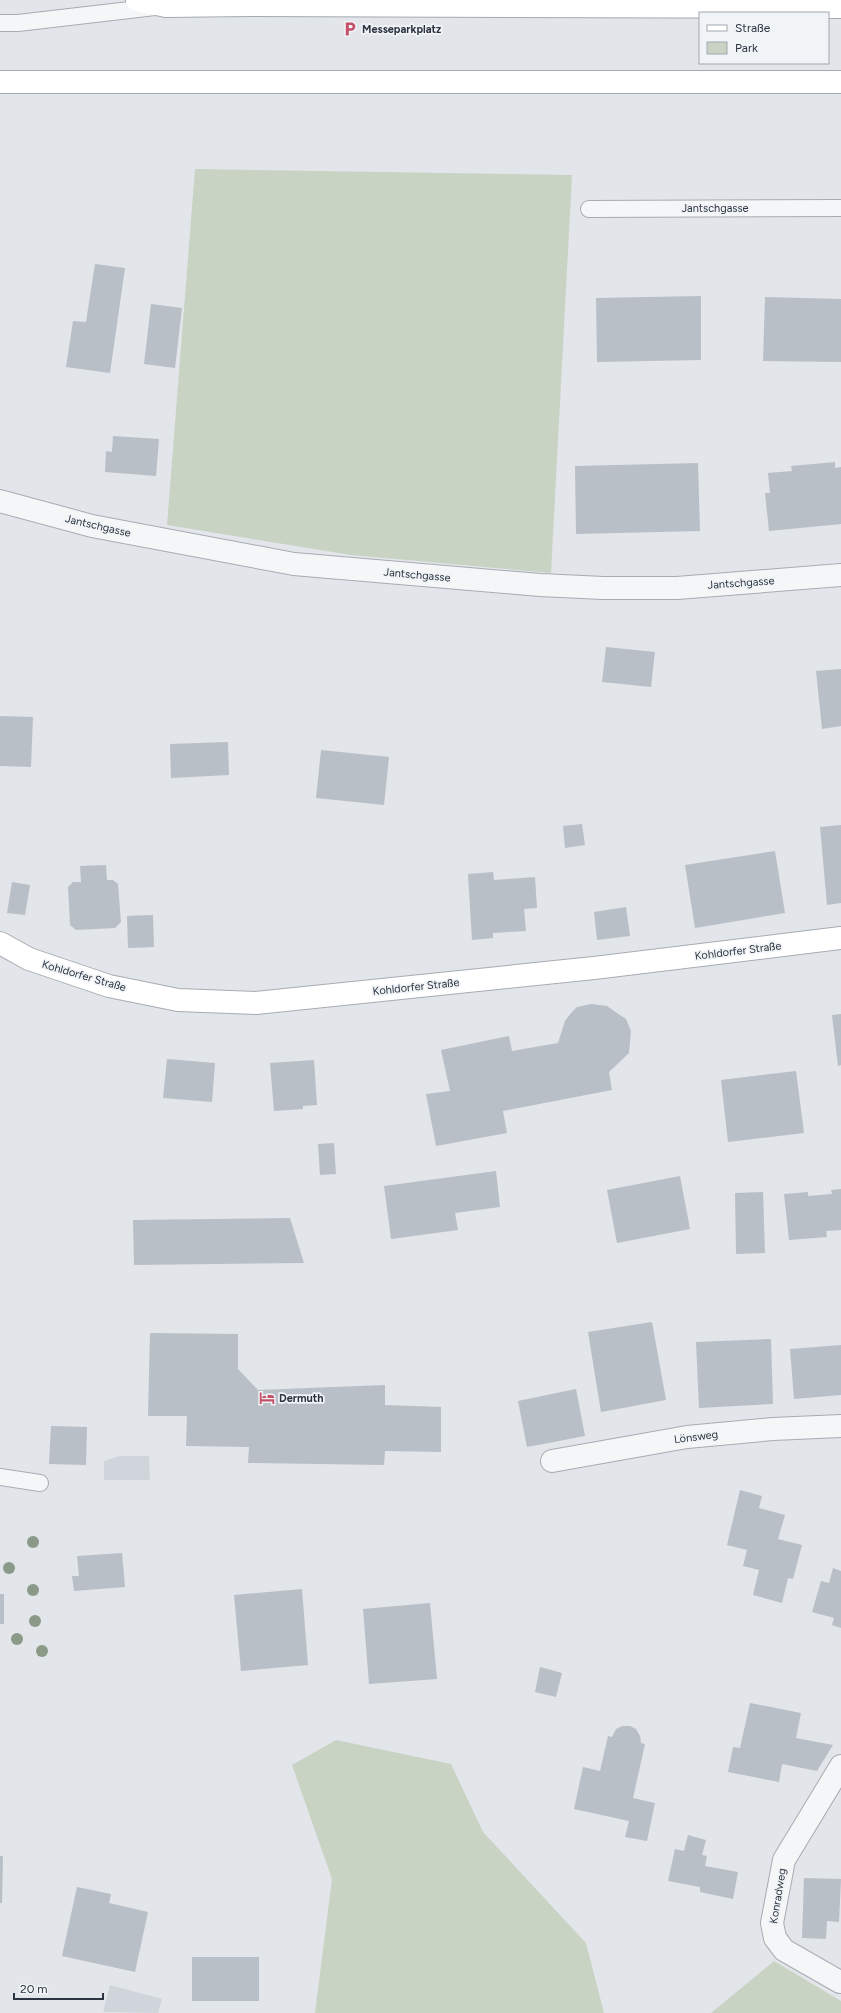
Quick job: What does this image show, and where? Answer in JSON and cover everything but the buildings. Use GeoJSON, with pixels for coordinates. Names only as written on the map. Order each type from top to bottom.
{"type":"FeatureCollection","features":[{"type":"Feature","properties":{"kind":"main road"},"geometry":{"type":"LineString","coordinates":[[137,0],[166,6],[841,7]]}},
{"type":"Feature","properties":{"kind":"main road"},"geometry":{"type":"LineString","coordinates":[[0,82],[841,82]]}},
{"type":"Feature","properties":{"kind":"main road","name":"Kohldorfer Straße"},"geometry":{"type":"LineString","coordinates":[[0,943],[29,959],[108,986],[178,1000],[256,1004],[586,969],[841,938]]}},
{"type":"Feature","properties":{"kind":"street","name":"Jantschgasse"},"geometry":{"type":"LineString","coordinates":[[0,501],[92,526],[294,564],[532,585],[603,588],[677,588],[841,575]]}},
{"type":"Feature","properties":{"kind":"street","name":"Lönsweg"},"geometry":{"type":"LineString","coordinates":[[552,1461],[687,1437],[773,1429],[841,1426]]}},
{"type":"Feature","properties":{"kind":"street","name":"Konradweg"},"geometry":{"type":"LineString","coordinates":[[840,1982],[784,1950],[775,1938],[772,1923],[784,1860],[841,1766]]}},
{"type":"Feature","properties":{"kind":"lane"},"geometry":{"type":"LineString","coordinates":[[0,23],[18,23],[166,6]]}},
{"type":"Feature","properties":{"kind":"lane","name":"Jantschgasse"},"geometry":{"type":"LineString","coordinates":[[589,209],[841,208]]}},
{"type":"Feature","properties":{"kind":"lane"},"geometry":{"type":"LineString","coordinates":[[0,1477],[40,1483]]}},
{"type":"Feature","properties":{"kind":"shaded area"},"geometry":{"type":"Polygon","coordinates":[[[119,1456],[149,1456],[150,1480],[104,1480],[104,1461],[119,1456]]]}},
{"type":"Feature","properties":{"kind":"shaded area"},"geometry":{"type":"Polygon","coordinates":[[[110,1985],[162,1999],[158,2013],[103,2012],[110,1985]]]}},
{"type":"Feature","properties":{"kind":"green space"},"geometry":{"type":"Polygon","coordinates":[[[195,169],[572,175],[551,573],[351,555],[167,525],[195,169]]]}},
{"type":"Feature","properties":{"kind":"green space"},"geometry":{"type":"Polygon","coordinates":[[[336,1740],[451,1764],[483,1832],[586,1943],[604,2013],[315,2013],[332,1879],[292,1765],[336,1740]]]}},
{"type":"Feature","properties":{"kind":"green space"},"geometry":{"type":"Polygon","coordinates":[[[774,1961],[841,2001],[841,2013],[711,2013],[774,1961]]]}},
{"type":"Feature","properties":{"kind":"place","name":"Messeparkplatz"},"geometry":{"type":"Point","coordinates":[350,29]}},
{"type":"Feature","properties":{"kind":"place","name":"Dermuth"},"geometry":{"type":"Point","coordinates":[267,1398]}}]}
